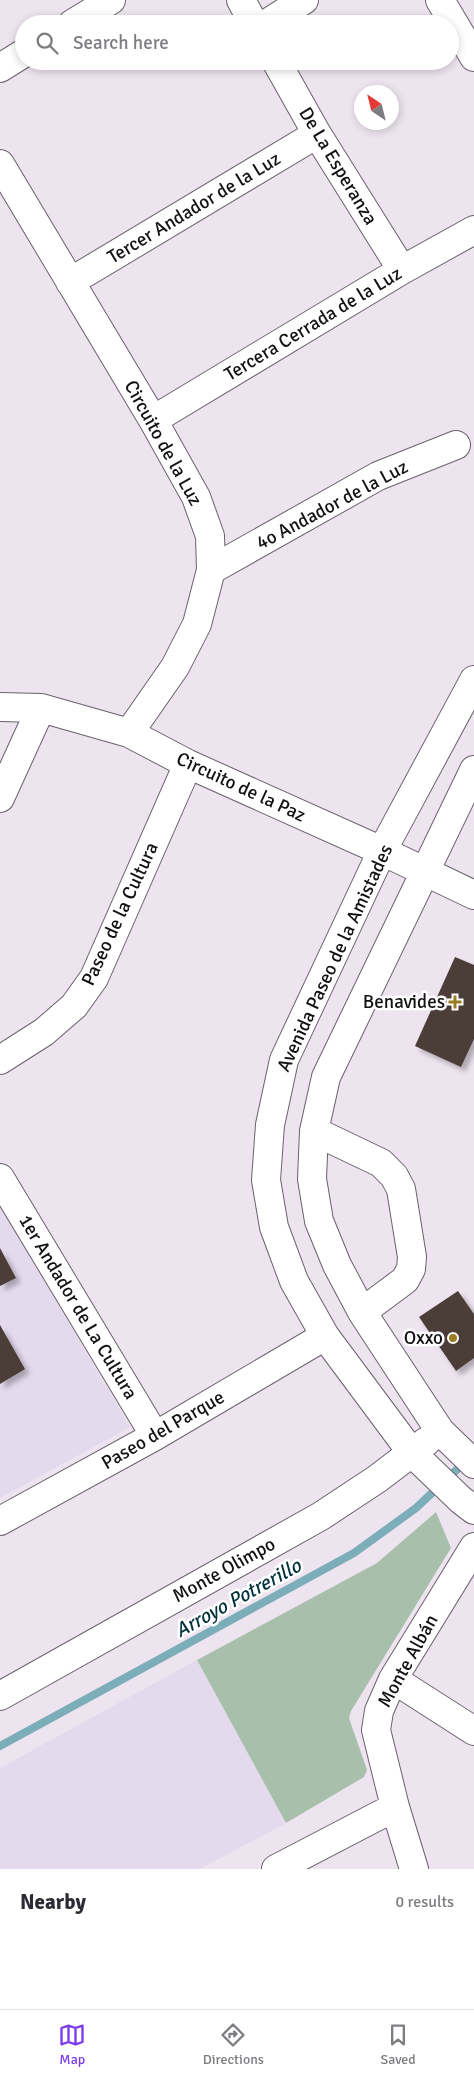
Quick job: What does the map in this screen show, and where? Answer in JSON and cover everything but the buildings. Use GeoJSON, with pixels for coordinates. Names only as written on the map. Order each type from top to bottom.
{"type":"FeatureCollection","features":[{"type":"Feature","properties":{"kind":"street"},"geometry":{"type":"LineString","coordinates":[[87,15],[111,0]]}},
{"type":"Feature","properties":{"kind":"street"},"geometry":{"type":"LineString","coordinates":[[241,0],[249,15]]}},
{"type":"Feature","properties":{"kind":"street"},"geometry":{"type":"LineString","coordinates":[[280,15],[304,0]]}},
{"type":"Feature","properties":{"kind":"street"},"geometry":{"type":"LineString","coordinates":[[440,0],[449,15]]}},
{"type":"Feature","properties":{"kind":"street"},"geometry":{"type":"LineString","coordinates":[[459,32],[474,57]]}},
{"type":"Feature","properties":{"kind":"street"},"geometry":{"type":"LineString","coordinates":[[0,68],[15,59]]}},
{"type":"Feature","properties":{"kind":"street","name":"De La Esperanza"},"geometry":{"type":"LineString","coordinates":[[281,70],[317,134],[402,270]]}},
{"type":"Feature","properties":{"kind":"street","name":"Tercer Andador de la Luz"},"geometry":{"type":"LineString","coordinates":[[70,282],[317,134]]}},
{"type":"Feature","properties":{"kind":"street","name":"Circuito de la Luz"},"geometry":{"type":"LineString","coordinates":[[0,164],[153,420],[196,497],[210,536],[212,570],[197,624],[175,668],[128,733]]}},
{"type":"Feature","properties":{"kind":"street","name":"Tercera Cerrada de la Luz"},"geometry":{"type":"LineString","coordinates":[[153,420],[402,270],[474,230]]}},
{"type":"Feature","properties":{"kind":"street","name":"4o Andador de la Luz"},"geometry":{"type":"LineString","coordinates":[[212,570],[378,476],[456,445]]}},
{"type":"Feature","properties":{"kind":"street","name":"Avenida Paseo de la Amistades"},"geometry":{"type":"LineString","coordinates":[[468,1505],[412,1453],[325,1336],[294,1281],[274,1227],[266,1180],[270,1125],[284,1060],[382,851],[474,680]]}},
{"type":"Feature","properties":{"kind":"street","name":"Circuito de la Paz"},"geometry":{"type":"LineString","coordinates":[[1,705],[40,708],[128,733],[188,764],[382,851],[474,895]]}},
{"type":"Feature","properties":{"kind":"street"},"geometry":{"type":"LineString","coordinates":[[0,798],[40,708]]}},
{"type":"Feature","properties":{"kind":"street","name":"Paseo de la Cultura"},"geometry":{"type":"LineString","coordinates":[[0,1060],[44,1032],[66,1013],[74,1006],[94,978],[188,764]]}},
{"type":"Feature","properties":{"kind":"street"},"geometry":{"type":"LineString","coordinates":[[456,1447],[362,1312],[337,1265],[318,1221],[312,1179],[314,1131],[326,1077],[474,770]]}},
{"type":"Feature","properties":{"kind":"street"},"geometry":{"type":"LineString","coordinates":[[314,1131],[381,1163],[394,1176],[401,1189],[412,1257],[411,1269],[405,1280],[362,1312]]}},
{"type":"Feature","properties":{"kind":"street","name":"1er Andador de La Cultura"},"geometry":{"type":"LineString","coordinates":[[0,1178],[155,1436]]}},
{"type":"Feature","properties":{"kind":"street","name":"Paseo del Parque"},"geometry":{"type":"LineString","coordinates":[[0,1521],[155,1436],[325,1336]]}},
{"type":"Feature","properties":{"kind":"street","name":"Monte Olimpo"},"geometry":{"type":"LineString","coordinates":[[0,1696],[321,1516],[412,1453],[456,1447]]}},
{"type":"Feature","properties":{"kind":"street","name":"Monte Albán"},"geometry":{"type":"LineString","coordinates":[[414,1869],[395,1807],[376,1730],[379,1711],[393,1679],[474,1547]]}},
{"type":"Feature","properties":{"kind":"street"},"geometry":{"type":"LineString","coordinates":[[393,1679],[474,1731]]}},
{"type":"Feature","properties":{"kind":"street"},"geometry":{"type":"LineString","coordinates":[[276,1869],[395,1807]]}},
{"type":"Feature","properties":{"kind":"shaded area"},"geometry":{"type":"Polygon","coordinates":[[[0,1206],[130,1427],[0,1498],[0,1206]]]}},
{"type":"Feature","properties":{"kind":"shaded area"},"geometry":{"type":"Polygon","coordinates":[[[197,1660],[286,1823],[200,1869],[0,1869],[0,1768],[197,1660]]]}},
{"type":"Feature","properties":{"kind":"green space"},"geometry":{"type":"Polygon","coordinates":[[[436,1512],[451,1548],[351,1711],[349,1718],[367,1770],[364,1777],[286,1823],[197,1660],[377,1563],[436,1512]]]}},
{"type":"Feature","properties":{"kind":"waterway","name":"Arroyo Potrerillo"},"geometry":{"type":"LineString","coordinates":[[0,1746],[354,1553],[416,1508],[466,1461]]}},
{"type":"Feature","properties":{"kind":"place","name":"Benavides"},"geometry":{"type":"Point","coordinates":[455,1002]}},
{"type":"Feature","properties":{"kind":"place","name":"Oxxo"},"geometry":{"type":"Point","coordinates":[453,1338]}}]}
